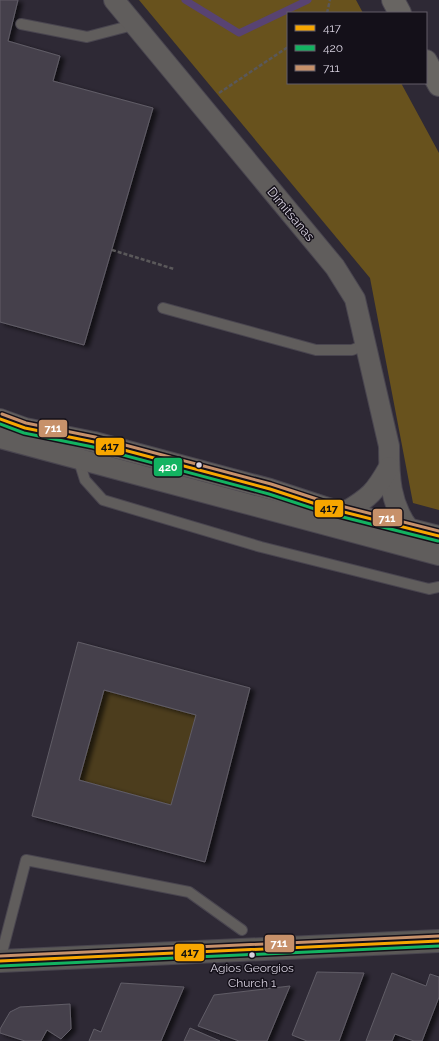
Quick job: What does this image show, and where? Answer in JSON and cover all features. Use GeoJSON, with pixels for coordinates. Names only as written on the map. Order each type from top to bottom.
{"type":"FeatureCollection","features":[{"type":"Feature","properties":{"kind":"highway"},"geometry":{"type":"LineString","coordinates":[[393,0],[399,12]]}},
{"type":"Feature","properties":{"kind":"highway"},"geometry":{"type":"LineString","coordinates":[[427,63],[439,85]]}},
{"type":"Feature","properties":{"kind":"street","name":"Dimitsanas"},"geometry":{"type":"LineString","coordinates":[[114,0],[200,106],[335,267],[355,299],[367,344],[389,446],[389,467],[393,497],[398,515],[409,529]]}},
{"type":"Feature","properties":{"kind":"street"},"geometry":{"type":"LineString","coordinates":[[0,420],[26,428],[94,442],[270,489],[345,512],[439,536]]}},
{"type":"Feature","properties":{"kind":"street"},"geometry":{"type":"LineString","coordinates":[[0,438],[439,555]]}},
{"type":"Feature","properties":{"kind":"street"},"geometry":{"type":"LineString","coordinates":[[345,512],[363,501],[376,489],[389,467]]}},
{"type":"Feature","properties":{"kind":"street"},"geometry":{"type":"LineString","coordinates":[[0,960],[439,940]]}},
{"type":"Feature","properties":{"kind":"lane"},"geometry":{"type":"LineString","coordinates":[[21,24],[87,36],[133,25]]}},
{"type":"Feature","properties":{"kind":"lane"},"geometry":{"type":"LineString","coordinates":[[163,308],[316,350],[352,350],[367,344]]}},
{"type":"Feature","properties":{"kind":"lane"},"geometry":{"type":"LineString","coordinates":[[78,458],[85,480],[103,500],[261,547],[429,589],[439,587]]}},
{"type":"Feature","properties":{"kind":"lane"},"geometry":{"type":"LineString","coordinates":[[0,960],[26,860],[190,892],[242,930]]}},
{"type":"Feature","properties":{"kind":"path"},"geometry":{"type":"LineString","coordinates":[[327,12],[330,0]]}},
{"type":"Feature","properties":{"kind":"path"},"geometry":{"type":"LineString","coordinates":[[200,106],[287,48]]}},
{"type":"Feature","properties":{"kind":"path"},"geometry":{"type":"LineString","coordinates":[[112,250],[174,269]]}},
{"type":"Feature","properties":{"kind":"shaded area"},"geometry":{"type":"Polygon","coordinates":[[[139,0],[356,0],[362,12],[287,12],[287,84],[402,84],[439,153],[439,510],[413,503],[370,278],[139,0]]]}},
{"type":"Feature","properties":{"kind":"shaded area"},"geometry":{"type":"Polygon","coordinates":[[[104,690],[196,715],[171,805],[79,780],[104,690]]]}},
{"type":"Feature","properties":{"kind":"building"},"geometry":{"type":"Polygon","coordinates":[[[0,0],[18,0],[8,41],[60,56],[53,81],[153,108],[84,345],[0,322],[0,0]]]}},
{"type":"Feature","properties":{"kind":"building"},"geometry":{"type":"Polygon","coordinates":[[[78,642],[250,688],[205,862],[32,816],[78,642]],[[104,690],[79,780],[171,805],[196,715],[104,690]]]}},
{"type":"Feature","properties":{"kind":"building"},"geometry":{"type":"Polygon","coordinates":[[[317,972],[364,973],[339,1041],[307,1041],[292,1035],[317,972]]]}},
{"type":"Feature","properties":{"kind":"building"},"geometry":{"type":"Polygon","coordinates":[[[392,973],[426,986],[430,974],[439,977],[439,997],[422,1041],[414,1041],[395,1034],[392,1041],[366,1041],[392,973]]]}},
{"type":"Feature","properties":{"kind":"building"},"geometry":{"type":"Polygon","coordinates":[[[121,983],[184,987],[161,1041],[89,1041],[94,1029],[101,1032],[121,983]]]}},
{"type":"Feature","properties":{"kind":"building"},"geometry":{"type":"Polygon","coordinates":[[[290,986],[267,1041],[239,1041],[198,1026],[214,995],[290,986]]]}},
{"type":"Feature","properties":{"kind":"building"},"geometry":{"type":"Polygon","coordinates":[[[70,1004],[71,1029],[61,1039],[47,1030],[41,1041],[25,1041],[0,1033],[0,1029],[10,1012],[20,1007],[70,1004]]]}},
{"type":"Feature","properties":{"kind":"building"},"geometry":{"type":"Polygon","coordinates":[[[190,1028],[220,1041],[184,1041],[190,1028]]]}},
{"type":"Feature","properties":{"kind":"waterway"},"geometry":{"type":"LineString","coordinates":[[185,0],[239,33],[308,0]]}},
{"type":"Feature","properties":{"kind":"transit line","name":"711"},"geometry":{"type":"LineString","coordinates":[[2,414],[26,423],[95,437],[271,484],[329,503],[439,531]]}},
{"type":"Feature","properties":{"kind":"transit line","name":"417"},"geometry":{"type":"LineString","coordinates":[[0,419],[25,428],[94,442],[270,489],[328,508],[439,536]]}},
{"type":"Feature","properties":{"kind":"transit line","name":"420"},"geometry":{"type":"LineString","coordinates":[[0,424],[24,433],[93,447],[269,494],[327,513],[438,541]]}},
{"type":"Feature","properties":{"kind":"transit line","name":"711"},"geometry":{"type":"LineString","coordinates":[[0,956],[439,936]]}},
{"type":"Feature","properties":{"kind":"transit line","name":"417"},"geometry":{"type":"LineString","coordinates":[[0,961],[439,941]]}},
{"type":"Feature","properties":{"kind":"transit line","name":"420"},"geometry":{"type":"LineString","coordinates":[[0,966],[439,946]]}},
{"type":"Feature","properties":{"kind":"place","name":"Agios Georgios Church 1"},"geometry":{"type":"Point","coordinates":[252,955]}}]}
